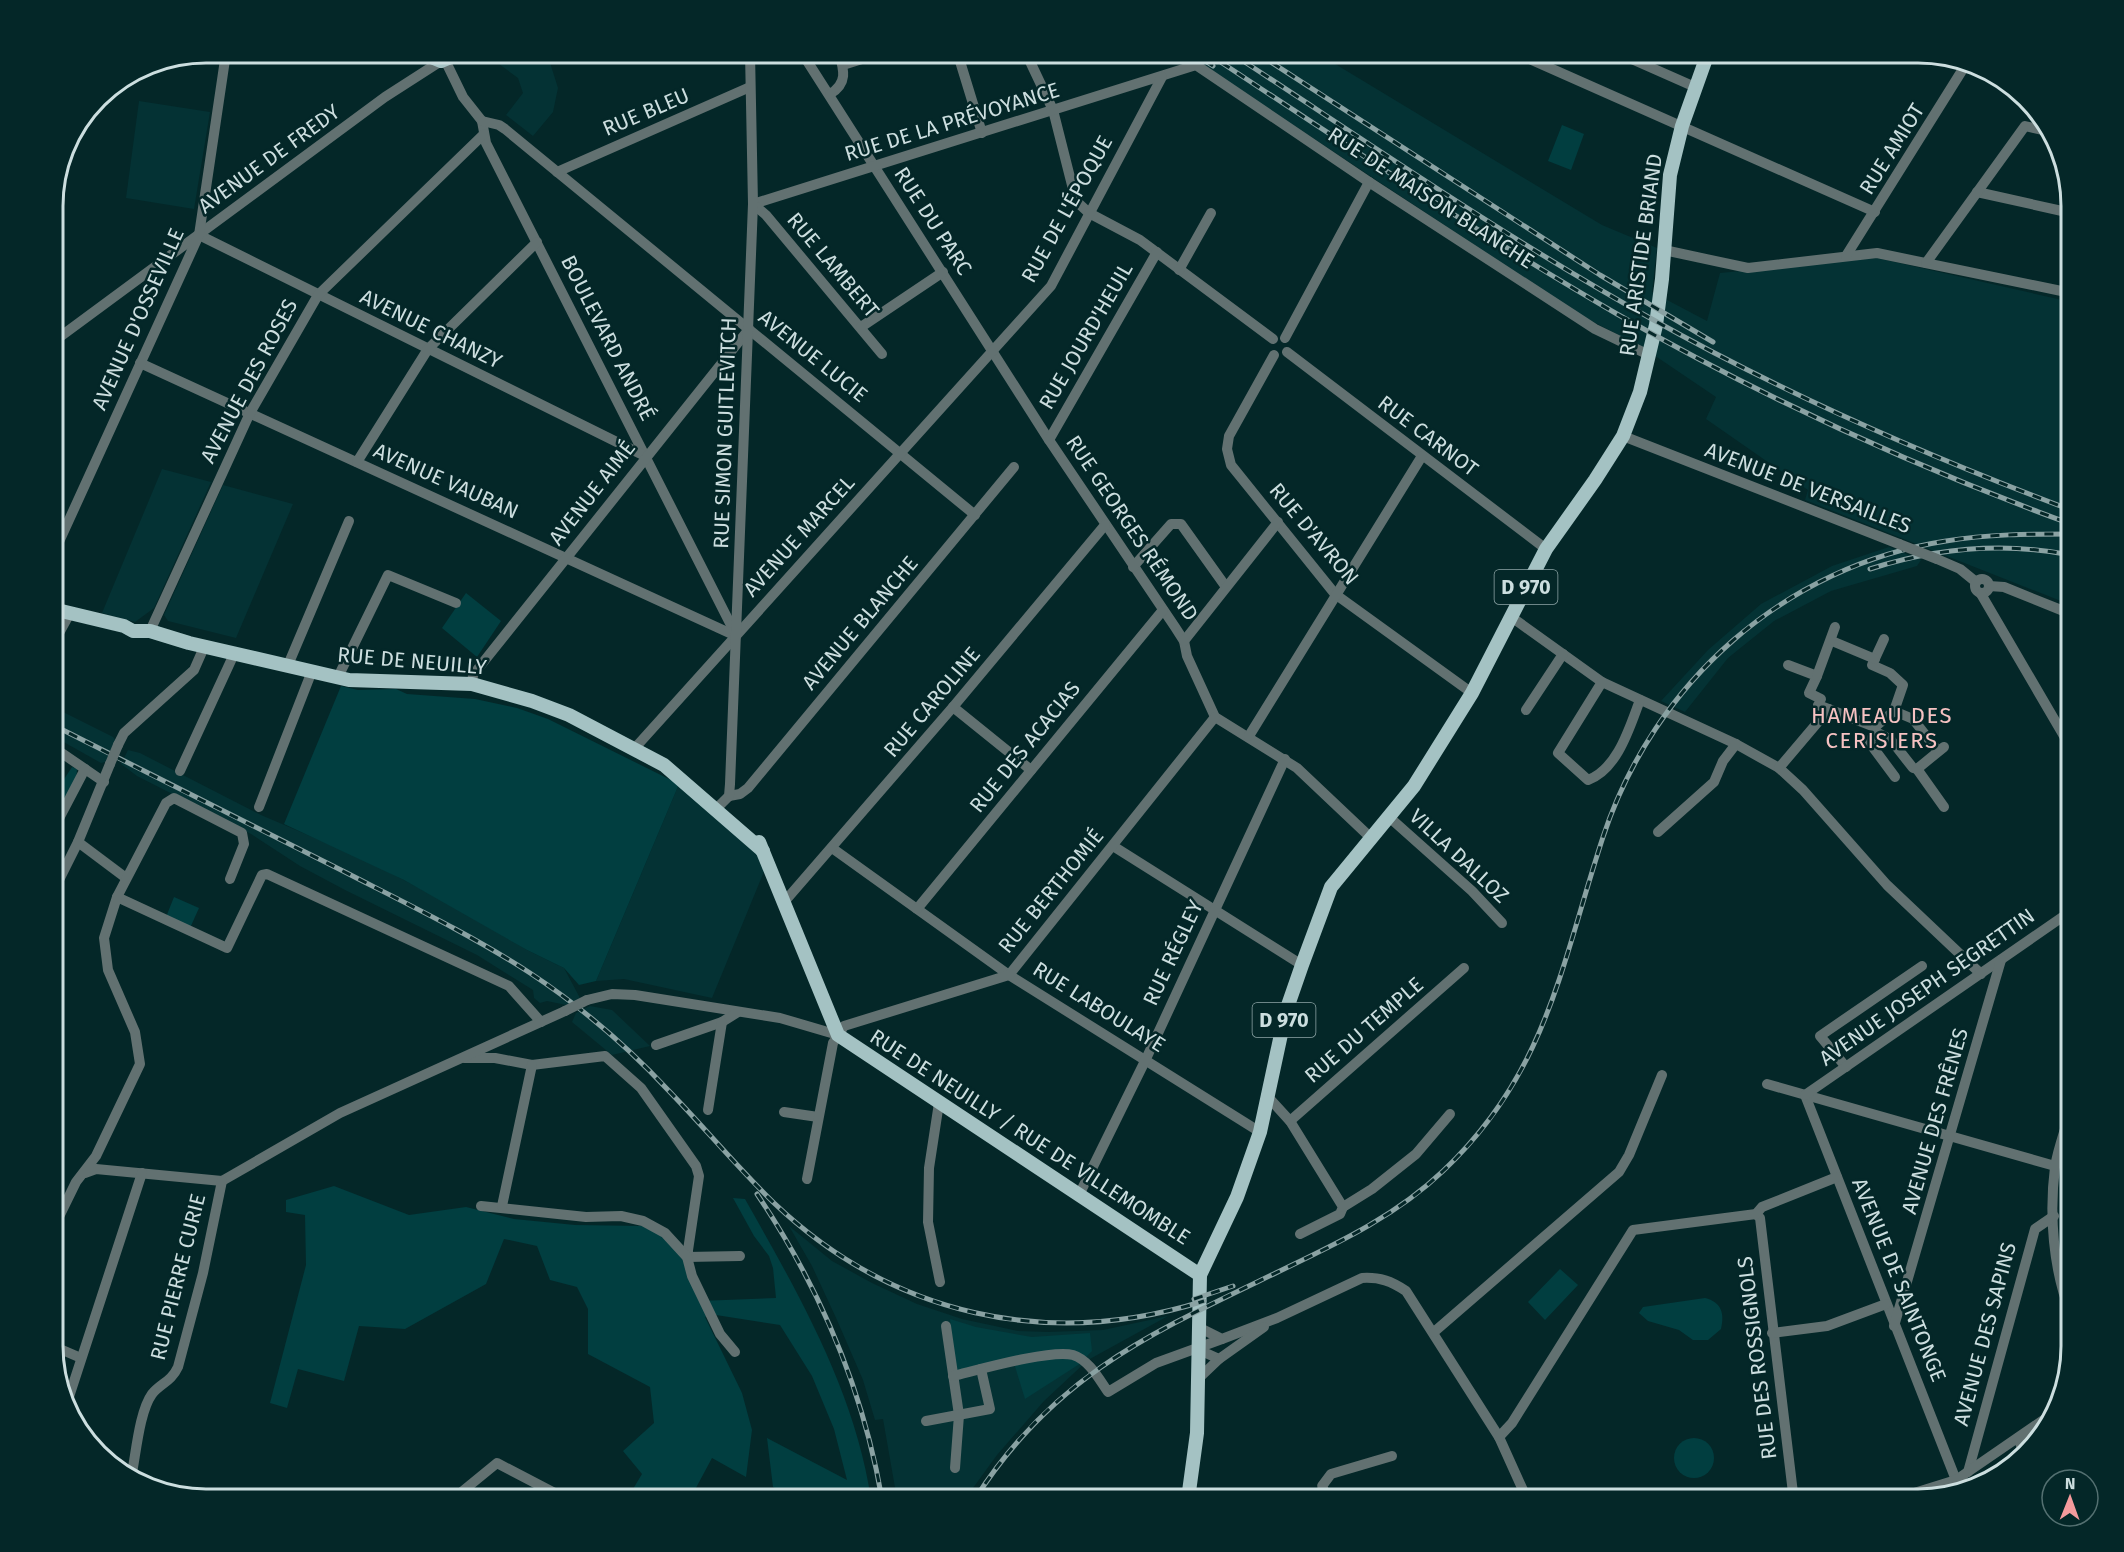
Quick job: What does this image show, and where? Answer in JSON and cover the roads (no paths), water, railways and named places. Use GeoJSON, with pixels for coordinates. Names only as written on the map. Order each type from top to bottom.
{"type":"FeatureCollection","features":[{"type":"Feature","properties":{"kind":"main road","name":"RUE ARISTIDE BRIAND"},"geometry":{"type":"LineString","coordinates":[[1302,965],[1331,887],[1414,786],[1472,693],[1546,549],[1623,436],[1637,402],[1649,356],[1660,297],[1670,175],[1682,126],[1704,63]]}},
{"type":"Feature","properties":{"kind":"main road","name":"RUE DE NEUILLY"},"geometry":{"type":"LineString","coordinates":[[63,611],[124,626],[178,630],[202,644],[362,682],[472,684],[569,715],[634,749],[678,774],[679,779],[722,803],[759,841],[838,1035]]}},
{"type":"Feature","properties":{"kind":"main road","name":"D 970"},"geometry":{"type":"LineString","coordinates":[[1189,1489],[1197,1433],[1200,1275],[1237,1197],[1260,1132],[1286,1011],[1302,965]]}},
{"type":"Feature","properties":{"kind":"main road","name":"RUE DE NEUILLY / RUE DE VILLEMOMBLE"},"geometry":{"type":"LineString","coordinates":[[838,1035],[1200,1275]]}},
{"type":"Feature","properties":{"kind":"street","name":"AVENUE D'OSSEVILLE"},"geometry":{"type":"LineString","coordinates":[[63,533],[199,235],[224,63]]}},
{"type":"Feature","properties":{"kind":"street","name":"AVENUE DE FREDY"},"geometry":{"type":"LineString","coordinates":[[63,335],[385,97],[423,74],[434,63]]}},
{"type":"Feature","properties":{"kind":"street","name":"BOULEVARD ANDRÉ"},"geometry":{"type":"LineString","coordinates":[[445,63],[463,97],[482,122],[484,134],[537,242],[736,636]]}},
{"type":"Feature","properties":{"kind":"street","name":"RUE SIMON GUITLEVITCH"},"geometry":{"type":"LineString","coordinates":[[722,803],[736,636],[749,329],[753,204],[750,63]]}},
{"type":"Feature","properties":{"kind":"street","name":"RUE DU PARC"},"geometry":{"type":"LineString","coordinates":[[809,63],[993,351]]}},
{"type":"Feature","properties":{"kind":"street"},"geometry":{"type":"LineString","coordinates":[[830,94],[843,81],[843,65],[849,63]]}},
{"type":"Feature","properties":{"kind":"street"},"geometry":{"type":"LineString","coordinates":[[960,63],[982,133]]}},
{"type":"Feature","properties":{"kind":"street"},"geometry":{"type":"LineString","coordinates":[[1031,63],[1053,110],[1076,201],[1089,213],[1117,226],[1156,252],[1273,339],[1285,338]]}},
{"type":"Feature","properties":{"kind":"street"},"geometry":{"type":"LineString","coordinates":[[1541,63],[1875,212]]}},
{"type":"Feature","properties":{"kind":"street"},"geometry":{"type":"LineString","coordinates":[[1642,63],[1695,87]]}},
{"type":"Feature","properties":{"kind":"street","name":"RUE DE LA PRÉVOYANCE"},"geometry":{"type":"LineString","coordinates":[[753,204],[1196,65]]}},
{"type":"Feature","properties":{"kind":"street","name":"RUE DE MAISON BLANCHE"},"geometry":{"type":"LineString","coordinates":[[1196,65],[1369,182],[1595,329],[1649,356]]}},
{"type":"Feature","properties":{"kind":"street","name":"RUE AMIOT"},"geometry":{"type":"LineString","coordinates":[[1846,256],[1962,70]]}},
{"type":"Feature","properties":{"kind":"street","name":"RUE DE L'ÉPOQUE"},"geometry":{"type":"LineString","coordinates":[[993,351],[1051,286],[1162,77]]}},
{"type":"Feature","properties":{"kind":"street","name":"RUE BLEU"},"geometry":{"type":"LineString","coordinates":[[557,171],[750,87]]}},
{"type":"Feature","properties":{"kind":"street","name":"AVENUE LUCIE"},"geometry":{"type":"LineString","coordinates":[[482,122],[499,125],[557,171],[975,514]]}},
{"type":"Feature","properties":{"kind":"street"},"geometry":{"type":"LineString","coordinates":[[1926,263],[2025,126],[2039,129]]}},
{"type":"Feature","properties":{"kind":"street","name":"AVENUE DES ROSES"},"geometry":{"type":"LineString","coordinates":[[152,628],[250,413],[318,295],[484,134]]}},
{"type":"Feature","properties":{"kind":"street"},"geometry":{"type":"LineString","coordinates":[[1285,338],[1369,182]]}},
{"type":"Feature","properties":{"kind":"street"},"geometry":{"type":"LineString","coordinates":[[1977,192],[2061,211]]}},
{"type":"Feature","properties":{"kind":"street","name":"RUE LAMBERT"},"geometry":{"type":"LineString","coordinates":[[753,204],[766,215],[882,354]]}},
{"type":"Feature","properties":{"kind":"street"},"geometry":{"type":"LineString","coordinates":[[1179,270],[1211,213]]}},
{"type":"Feature","properties":{"kind":"street","name":"AVENUE CHANZY"},"geometry":{"type":"LineString","coordinates":[[199,235],[645,457]]}},
{"type":"Feature","properties":{"kind":"street"},"geometry":{"type":"LineString","coordinates":[[357,462],[428,349],[537,242]]}},
{"type":"Feature","properties":{"kind":"street"},"geometry":{"type":"LineString","coordinates":[[1664,250],[1748,268],[1877,253],[2061,291]]}},
{"type":"Feature","properties":{"kind":"street","name":"RUE JOURD'HEUIL"},"geometry":{"type":"LineString","coordinates":[[1049,440],[1156,252]]}},
{"type":"Feature","properties":{"kind":"street"},"geometry":{"type":"LineString","coordinates":[[861,327],[943,272]]}},
{"type":"Feature","properties":{"kind":"street","name":"AVENUE AIMÉ"},"geometry":{"type":"LineString","coordinates":[[472,684],[473,675],[749,329]]}},
{"type":"Feature","properties":{"kind":"street"},"geometry":{"type":"LineString","coordinates":[[1273,339],[1269,347],[1274,355],[1280,356],[1287,352],[1288,343],[1285,338]]}},
{"type":"Feature","properties":{"kind":"street","name":"RUE GEORGES RÉMOND"},"geometry":{"type":"LineString","coordinates":[[993,351],[1049,440],[1184,641],[1187,656],[1215,717]]}},
{"type":"Feature","properties":{"kind":"street","name":"AVENUE MARCEL"},"geometry":{"type":"LineString","coordinates":[[634,749],[993,351]]}},
{"type":"Feature","properties":{"kind":"street","name":"RUE CARNOT"},"geometry":{"type":"LineString","coordinates":[[1287,352],[1546,549]]}},
{"type":"Feature","properties":{"kind":"street","name":"RUE D'AVRON"},"geometry":{"type":"LineString","coordinates":[[1274,355],[1229,436],[1227,449],[1231,465],[1335,594],[1472,693]]}},
{"type":"Feature","properties":{"kind":"street","name":"AVENUE VAUBAN"},"geometry":{"type":"LineString","coordinates":[[140,363],[736,636]]}},
{"type":"Feature","properties":{"kind":"street","name":"AVENUE DE VERSAILLES"},"geometry":{"type":"LineString","coordinates":[[1623,436],[1938,559],[1960,569],[1976,582],[1983,579],[1985,590],[2004,587],[2061,610]]}},
{"type":"Feature","properties":{"kind":"street"},"geometry":{"type":"LineString","coordinates":[[1249,736],[1422,456]]}},
{"type":"Feature","properties":{"kind":"street","name":"AVENUE BLANCHE"},"geometry":{"type":"LineString","coordinates":[[722,803],[748,788],[1014,467]]}},
{"type":"Feature","properties":{"kind":"street"},"geometry":{"type":"LineString","coordinates":[[288,665],[349,521]]}},
{"type":"Feature","properties":{"kind":"street"},"geometry":{"type":"LineString","coordinates":[[1184,641],[1278,522]]}},
{"type":"Feature","properties":{"kind":"street"},"geometry":{"type":"LineString","coordinates":[[1133,567],[1171,524],[1181,524],[1226,587]]}},
{"type":"Feature","properties":{"kind":"street","name":"RUE CAROLINE"},"geometry":{"type":"LineString","coordinates":[[785,901],[953,707],[1105,525]]}},
{"type":"Feature","properties":{"kind":"street"},"geometry":{"type":"LineString","coordinates":[[338,677],[388,575],[456,603]]}},
{"type":"Feature","properties":{"kind":"street"},"geometry":{"type":"LineString","coordinates":[[1985,590],[2061,728]]}},
{"type":"Feature","properties":{"kind":"street","name":"RUE DES ACACIAS"},"geometry":{"type":"LineString","coordinates":[[917,909],[1163,610]]}},
{"type":"Feature","properties":{"kind":"street"},"geometry":{"type":"LineString","coordinates":[[63,626],[70,613]]}},
{"type":"Feature","properties":{"kind":"street"},"geometry":{"type":"LineString","coordinates":[[1510,616],[1602,682],[1736,744],[1779,768],[1803,790],[1887,885],[1981,974]]}},
{"type":"Feature","properties":{"kind":"street"},"geometry":{"type":"LineString","coordinates":[[1835,627],[1829,640],[1875,659]]}},
{"type":"Feature","properties":{"kind":"street"},"geometry":{"type":"LineString","coordinates":[[1884,639],[1872,665],[1890,673],[1903,685],[1894,711],[1876,730],[1869,742],[1895,777]]}},
{"type":"Feature","properties":{"kind":"street"},"geometry":{"type":"LineString","coordinates":[[1832,641],[1809,693],[1823,705],[1876,730],[1891,740],[1913,768],[1917,769],[1944,807]]}},
{"type":"Feature","properties":{"kind":"street"},"geometry":{"type":"LineString","coordinates":[[63,872],[124,733],[194,670],[202,644]]}},
{"type":"Feature","properties":{"kind":"street"},"geometry":{"type":"LineString","coordinates":[[180,771],[235,652]]}},
{"type":"Feature","properties":{"kind":"street"},"geometry":{"type":"LineString","coordinates":[[1526,710],[1563,654]]}},
{"type":"Feature","properties":{"kind":"street"},"geometry":{"type":"LineString","coordinates":[[1788,665],[1817,676]]}},
{"type":"Feature","properties":{"kind":"street"},"geometry":{"type":"LineString","coordinates":[[259,807],[312,671]]}},
{"type":"Feature","properties":{"kind":"street"},"geometry":{"type":"LineString","coordinates":[[1602,682],[1558,753],[1588,780],[1595,777],[1619,750],[1640,700]]}},
{"type":"Feature","properties":{"kind":"street"},"geometry":{"type":"LineString","coordinates":[[1779,768],[1823,705]]}},
{"type":"Feature","properties":{"kind":"street"},"geometry":{"type":"LineString","coordinates":[[953,707],[1031,770]]}},
{"type":"Feature","properties":{"kind":"street"},"geometry":{"type":"LineString","coordinates":[[1894,711],[1913,719],[1941,749],[1917,769]]}},
{"type":"Feature","properties":{"kind":"street"},"geometry":{"type":"LineString","coordinates":[[1215,717],[1285,759],[1371,838]]}},
{"type":"Feature","properties":{"kind":"street","name":"RUE BERTHOMIÉ"},"geometry":{"type":"LineString","coordinates":[[838,1035],[844,1026],[1009,975],[1215,717]]}},
{"type":"Feature","properties":{"kind":"street"},"geometry":{"type":"LineString","coordinates":[[1658,832],[1714,782],[1723,761],[1736,744]]}},
{"type":"Feature","properties":{"kind":"street"},"geometry":{"type":"LineString","coordinates":[[63,754],[104,782]]}},
{"type":"Feature","properties":{"kind":"street","name":"RUE RÉGLEY"},"geometry":{"type":"LineString","coordinates":[[1079,1195],[1146,1059],[1285,759]]}},
{"type":"Feature","properties":{"kind":"street"},"geometry":{"type":"LineString","coordinates":[[63,811],[85,769]]}},
{"type":"Feature","properties":{"kind":"street"},"geometry":{"type":"LineString","coordinates":[[63,1208],[75,1182],[85,1173],[96,1156],[140,1064],[135,1032],[108,970],[105,931],[117,897],[166,802],[174,798],[242,833],[244,844],[230,879]]}},
{"type":"Feature","properties":{"kind":"street","name":"VILLA DALLOZ"},"geometry":{"type":"LineString","coordinates":[[1389,817],[1472,891],[1503,923]]}},
{"type":"Feature","properties":{"kind":"street"},"geometry":{"type":"LineString","coordinates":[[78,842],[126,878]]}},
{"type":"Feature","properties":{"kind":"street"},"geometry":{"type":"LineString","coordinates":[[1113,846],[1302,965]]}},
{"type":"Feature","properties":{"kind":"street","name":"RUE LABOULAYE"},"geometry":{"type":"LineString","coordinates":[[832,848],[1009,975],[1260,1132]]}},
{"type":"Feature","properties":{"kind":"street"},"geometry":{"type":"LineString","coordinates":[[117,897],[227,948],[262,875],[267,874],[509,986],[541,1022]]}},
{"type":"Feature","properties":{"kind":"street","name":"AVENUE JOSEPH SEGRETTIN"},"geometry":{"type":"LineString","coordinates":[[1805,1095],[2061,919]]}},
{"type":"Feature","properties":{"kind":"street","name":"AVENUE DES FRÊNES"},"geometry":{"type":"LineString","coordinates":[[1894,1326],[2001,960]]}},
{"type":"Feature","properties":{"kind":"street"},"geometry":{"type":"LineString","coordinates":[[1846,1067],[1820,1036],[1922,966]]}},
{"type":"Feature","properties":{"kind":"street","name":"RUE DU TEMPLE"},"geometry":{"type":"LineString","coordinates":[[1290,1122],[1464,968]]}},
{"type":"Feature","properties":{"kind":"street"},"geometry":{"type":"LineString","coordinates":[[85,1173],[96,1169],[222,1181],[340,1113],[457,1058],[587,1000],[612,994],[623,994],[780,1018],[838,1035],[833,1043],[807,1179]]}},
{"type":"Feature","properties":{"kind":"street"},"geometry":{"type":"LineString","coordinates":[[656,1045],[722,1022],[738,1012]]}},
{"type":"Feature","properties":{"kind":"street"},"geometry":{"type":"LineString","coordinates":[[708,1110],[722,1022]]}},
{"type":"Feature","properties":{"kind":"street"},"geometry":{"type":"LineString","coordinates":[[457,1058],[495,1058],[532,1065],[605,1056],[641,1088],[696,1166],[699,1176],[687,1257],[692,1276],[720,1334],[735,1352]]}},
{"type":"Feature","properties":{"kind":"street"},"geometry":{"type":"LineString","coordinates":[[502,1206],[532,1065]]}},
{"type":"Feature","properties":{"kind":"street"},"geometry":{"type":"LineString","coordinates":[[1434,1332],[1619,1172],[1629,1155],[1662,1076]]}},
{"type":"Feature","properties":{"kind":"street"},"geometry":{"type":"LineString","coordinates":[[1767,1084],[2055,1166]]}},
{"type":"Feature","properties":{"kind":"street","name":"AVENUE DE SAINTONGE"},"geometry":{"type":"LineString","coordinates":[[1805,1095],[1956,1480]]}},
{"type":"Feature","properties":{"kind":"street"},"geometry":{"type":"LineString","coordinates":[[1268,1097],[1290,1122],[1343,1207]]}},
{"type":"Feature","properties":{"kind":"street"},"geometry":{"type":"LineString","coordinates":[[939,1103],[929,1168],[928,1222],[940,1282]]}},
{"type":"Feature","properties":{"kind":"street"},"geometry":{"type":"LineString","coordinates":[[784,1112],[818,1117]]}},
{"type":"Feature","properties":{"kind":"street"},"geometry":{"type":"LineString","coordinates":[[1300,1234],[1340,1214],[1343,1207],[1416,1154],[1450,1114]]}},
{"type":"Feature","properties":{"kind":"street"},"geometry":{"type":"LineString","coordinates":[[2061,1146],[2055,1166],[2054,1216],[2057,1264],[2061,1277]]}},
{"type":"Feature","properties":{"kind":"street"},"geometry":{"type":"LineString","coordinates":[[71,1391],[142,1173]]}},
{"type":"Feature","properties":{"kind":"street"},"geometry":{"type":"LineString","coordinates":[[1499,1437],[1512,1423],[1633,1230],[1756,1214],[1762,1207],[1837,1177]]}},
{"type":"Feature","properties":{"kind":"street","name":"RUE PIERRE CURIE"},"geometry":{"type":"LineString","coordinates":[[133,1469],[146,1406],[153,1393],[172,1378],[178,1367],[203,1273],[222,1181]]}},
{"type":"Feature","properties":{"kind":"street"},"geometry":{"type":"LineString","coordinates":[[481,1206],[502,1206],[586,1217],[621,1216],[643,1221],[665,1233],[687,1257],[740,1256]]}},
{"type":"Feature","properties":{"kind":"street","name":"RUE DES ROSSIGNOLS"},"geometry":{"type":"LineString","coordinates":[[1756,1214],[1761,1218],[1772,1332],[1792,1489]]}},
{"type":"Feature","properties":{"kind":"street","name":"AVENUE DES SAPINS"},"geometry":{"type":"LineString","coordinates":[[1968,1472],[2035,1229],[2043,1221],[2054,1216]]}},
{"type":"Feature","properties":{"kind":"street"},"geometry":{"type":"LineString","coordinates":[[953,1376],[1055,1355],[1073,1355],[1087,1363],[1108,1392],[1156,1363],[1277,1318],[1362,1278],[1377,1277],[1393,1281],[1406,1291],[1499,1437],[1522,1489]]}},
{"type":"Feature","properties":{"kind":"street"},"geometry":{"type":"LineString","coordinates":[[1772,1332],[1827,1326],[1886,1304]]}},
{"type":"Feature","properties":{"kind":"street"},"geometry":{"type":"LineString","coordinates":[[1197,1380],[1219,1359],[1277,1318]]}},
{"type":"Feature","properties":{"kind":"street"},"geometry":{"type":"LineString","coordinates":[[946,1326],[959,1415],[956,1468]]}},
{"type":"Feature","properties":{"kind":"street"},"geometry":{"type":"LineString","coordinates":[[1198,1328],[1222,1339]]}},
{"type":"Feature","properties":{"kind":"street"},"geometry":{"type":"LineString","coordinates":[[1197,1349],[1219,1359]]}},
{"type":"Feature","properties":{"kind":"street"},"geometry":{"type":"LineString","coordinates":[[63,1350],[81,1358]]}},
{"type":"Feature","properties":{"kind":"street"},"geometry":{"type":"LineString","coordinates":[[926,1421],[990,1409],[981,1369]]}},
{"type":"Feature","properties":{"kind":"street"},"geometry":{"type":"LineString","coordinates":[[1931,1488],[1956,1480],[2038,1424]]}},
{"type":"Feature","properties":{"kind":"street"},"geometry":{"type":"LineString","coordinates":[[2018,1438],[2021,1445]]}},
{"type":"Feature","properties":{"kind":"street"},"geometry":{"type":"LineString","coordinates":[[1323,1489],[1322,1486],[1331,1474],[1392,1456]]}},
{"type":"Feature","properties":{"kind":"street"},"geometry":{"type":"LineString","coordinates":[[466,1489],[498,1463],[546,1489]]}},
{"type":"Feature","properties":{"kind":"railway"},"geometry":{"type":"LineString","coordinates":[[1208,63],[1213,66]]}},
{"type":"Feature","properties":{"kind":"railway"},"geometry":{"type":"LineString","coordinates":[[1222,63],[1461,219],[1672,345],[1840,429],[1955,479],[2061,520]]}},
{"type":"Feature","properties":{"kind":"railway"},"geometry":{"type":"LineString","coordinates":[[1246,63],[1491,223],[1596,287],[1701,346],[1805,398],[1910,446],[2061,506]]}},
{"type":"Feature","properties":{"kind":"railway"},"geometry":{"type":"LineString","coordinates":[[1272,63],[1600,275],[1713,342]]}},
{"type":"Feature","properties":{"kind":"railway"},"geometry":{"type":"LineString","coordinates":[[982,1489],[1006,1455],[1039,1419],[1074,1387],[1151,1336],[1326,1248],[1387,1214],[1425,1187],[1478,1134],[1506,1095],[1528,1056],[1546,1015],[1603,837],[1626,781],[1655,729],[1691,682],[1733,640],[1780,605],[1832,576],[1887,555],[1946,541],[1977,537],[2061,534]]}},
{"type":"Feature","properties":{"kind":"railway"},"geometry":{"type":"LineString","coordinates":[[1870,569],[1920,556],[1970,549],[2021,549],[2061,553]]}},
{"type":"Feature","properties":{"kind":"railway"},"geometry":{"type":"LineString","coordinates":[[63,730],[413,907],[530,973],[585,1013],[636,1058],[774,1203],[820,1242],[869,1273],[921,1297],[975,1313],[1031,1321],[1088,1322],[1146,1315],[1204,1301]]}},
{"type":"Feature","properties":{"kind":"railway"},"geometry":{"type":"LineString","coordinates":[[757,1194],[800,1265],[836,1340],[863,1418],[880,1489]]}},
{"type":"Feature","properties":{"kind":"railway"},"geometry":{"type":"LineString","coordinates":[[1194,1299],[1233,1286]]}},
{"type":"Feature","properties":{"kind":"district","name":"HAMEAU DES CERISIERS"},"geometry":{"type":"Point","coordinates":[1882,728]}}]}
